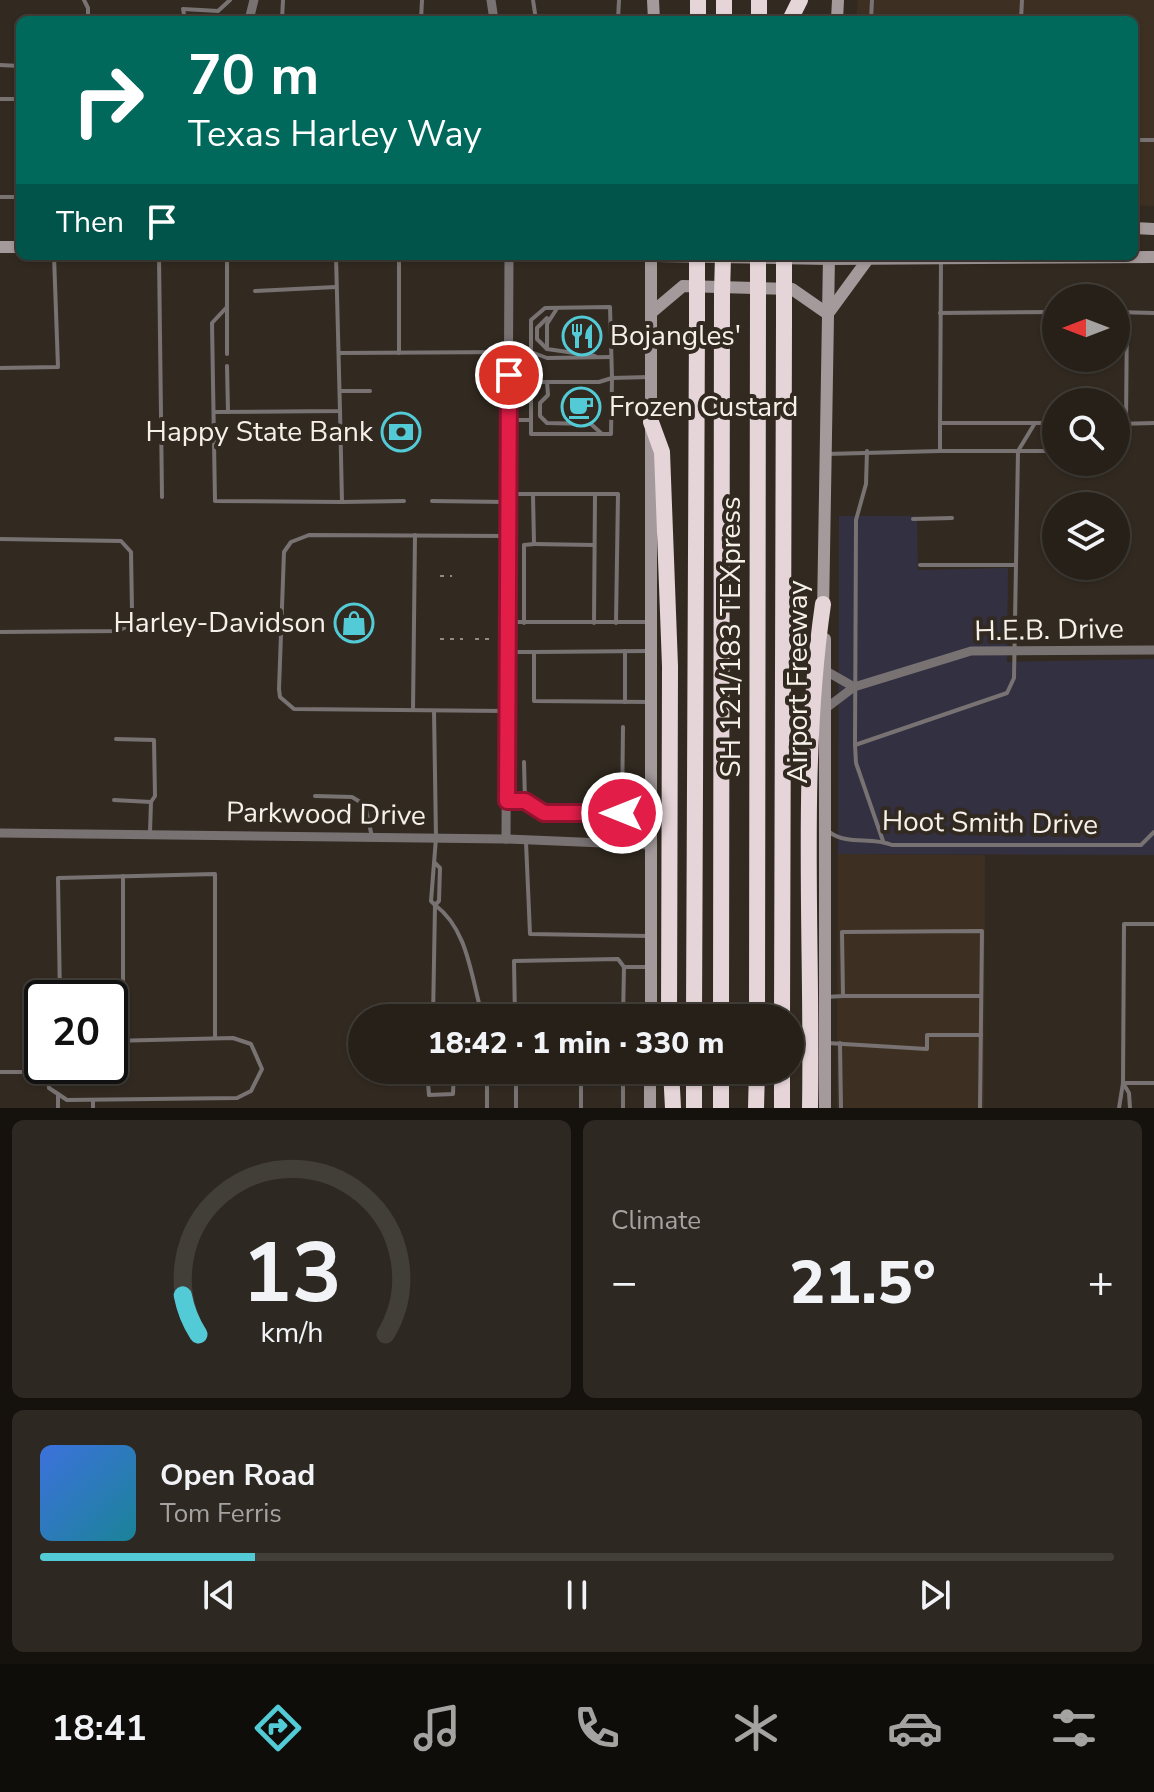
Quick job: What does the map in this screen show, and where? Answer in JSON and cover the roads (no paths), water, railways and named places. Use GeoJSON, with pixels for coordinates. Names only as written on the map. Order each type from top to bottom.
{"type":"FeatureCollection","features":[{"type":"Feature","properties":{"kind":"highway"},"geometry":{"type":"LineString","coordinates":[[694,1004],[697,260]]}},
{"type":"Feature","properties":{"kind":"highway","name":"SH 121/183 TEXpress"},"geometry":{"type":"LineString","coordinates":[[721,1004],[723,260]]}},
{"type":"Feature","properties":{"kind":"highway","name":"SH 121/183 TEXpress"},"geometry":{"type":"LineString","coordinates":[[757,1004],[758,260]]}},
{"type":"Feature","properties":{"kind":"highway","name":"Airport Freeway"},"geometry":{"type":"LineString","coordinates":[[782,1004],[784,260]]}},
{"type":"Feature","properties":{"kind":"highway"},"geometry":{"type":"LineString","coordinates":[[651,422],[662,452],[670,666],[669,1004]]}},
{"type":"Feature","properties":{"kind":"highway"},"geometry":{"type":"LineString","coordinates":[[810,1108],[810,802],[816,654],[823,604]]}},
{"type":"Feature","properties":{"kind":"highway"},"geometry":{"type":"LineString","coordinates":[[672,1084],[673,1108]]}},
{"type":"Feature","properties":{"kind":"highway"},"geometry":{"type":"LineString","coordinates":[[694,1084],[694,1108]]}},
{"type":"Feature","properties":{"kind":"highway"},"geometry":{"type":"LineString","coordinates":[[721,1084],[721,1108]]}},
{"type":"Feature","properties":{"kind":"highway"},"geometry":{"type":"LineString","coordinates":[[756,1108],[757,1084]]}},
{"type":"Feature","properties":{"kind":"highway"},"geometry":{"type":"LineString","coordinates":[[782,1084],[782,1108]]}},
{"type":"Feature","properties":{"kind":"main road"},"geometry":{"type":"LineString","coordinates":[[651,1004],[651,313],[654,260]]}},
{"type":"Feature","properties":{"kind":"main road","name":"Airport Freeway"},"geometry":{"type":"LineString","coordinates":[[825,1108],[826,671],[823,604],[829,260]]}},
{"type":"Feature","properties":{"kind":"main road"},"geometry":{"type":"LineString","coordinates":[[651,313],[683,286],[713,286],[792,289],[828,314],[867,260]]}},
{"type":"Feature","properties":{"kind":"main road"},"geometry":{"type":"LineString","coordinates":[[650,1084],[650,1108]]}},
{"type":"Feature","properties":{"kind":"street"},"geometry":{"type":"LineString","coordinates":[[506,839],[509,260]]}},
{"type":"Feature","properties":{"kind":"street","name":"H.E.B. Drive"},"geometry":{"type":"LineString","coordinates":[[825,709],[854,687],[971,651],[1154,650]]}},
{"type":"Feature","properties":{"kind":"street"},"geometry":{"type":"LineString","coordinates":[[826,671],[854,687]]}},
{"type":"Feature","properties":{"kind":"street","name":"Parkwood Drive"},"geometry":{"type":"LineString","coordinates":[[0,833],[506,839],[651,845]]}},
{"type":"Feature","properties":{"kind":"lane"},"geometry":{"type":"LineString","coordinates":[[184,16],[183,9],[218,11],[230,0]]}},
{"type":"Feature","properties":{"kind":"lane"},"geometry":{"type":"LineString","coordinates":[[0,368],[58,367],[54,260]]}},
{"type":"Feature","properties":{"kind":"lane"},"geometry":{"type":"LineString","coordinates":[[159,260],[162,497]]}},
{"type":"Feature","properties":{"kind":"lane"},"geometry":{"type":"LineString","coordinates":[[227,260],[227,354]]}},
{"type":"Feature","properties":{"kind":"lane"},"geometry":{"type":"LineString","coordinates":[[336,260],[342,502]]}},
{"type":"Feature","properties":{"kind":"lane"},"geometry":{"type":"LineString","coordinates":[[399,260],[399,353]]}},
{"type":"Feature","properties":{"kind":"lane"},"geometry":{"type":"LineString","coordinates":[[940,451],[941,260]]}},
{"type":"Feature","properties":{"kind":"lane"},"geometry":{"type":"LineString","coordinates":[[255,291],[337,286]]}},
{"type":"Feature","properties":{"kind":"lane"},"geometry":{"type":"LineString","coordinates":[[610,307],[611,434],[531,434],[531,320],[545,308],[557,308],[610,307]]}},
{"type":"Feature","properties":{"kind":"lane"},"geometry":{"type":"LineString","coordinates":[[226,308],[212,323],[215,501],[404,501]]}},
{"type":"Feature","properties":{"kind":"lane"},"geometry":{"type":"LineString","coordinates":[[557,308],[537,328],[537,339],[547,349],[599,357]]}},
{"type":"Feature","properties":{"kind":"lane"},"geometry":{"type":"LineString","coordinates":[[940,313],[1042,312]]}},
{"type":"Feature","properties":{"kind":"lane"},"geometry":{"type":"LineString","coordinates":[[1130,313],[1154,313]]}},
{"type":"Feature","properties":{"kind":"lane"},"geometry":{"type":"LineString","coordinates":[[547,349],[549,316]]}},
{"type":"Feature","properties":{"kind":"lane"},"geometry":{"type":"LineString","coordinates":[[339,353],[531,352],[547,358],[611,357]]}},
{"type":"Feature","properties":{"kind":"lane"},"geometry":{"type":"LineString","coordinates":[[227,366],[228,412]]}},
{"type":"Feature","properties":{"kind":"lane"},"geometry":{"type":"LineString","coordinates":[[531,382],[599,382],[612,378],[651,377]]}},
{"type":"Feature","properties":{"kind":"lane"},"geometry":{"type":"LineString","coordinates":[[547,382],[547,403]]}},
{"type":"Feature","properties":{"kind":"lane"},"geometry":{"type":"LineString","coordinates":[[340,391],[370,391]]}},
{"type":"Feature","properties":{"kind":"lane"},"geometry":{"type":"LineString","coordinates":[[548,395],[540,403],[540,416],[547,423],[591,424],[602,434]]}},
{"type":"Feature","properties":{"kind":"lane"},"geometry":{"type":"LineString","coordinates":[[213,412],[340,411]]}},
{"type":"Feature","properties":{"kind":"lane"},"geometry":{"type":"LineString","coordinates":[[547,412],[547,423]]}},
{"type":"Feature","properties":{"kind":"lane"},"geometry":{"type":"LineString","coordinates":[[509,420],[531,420]]}},
{"type":"Feature","properties":{"kind":"lane"},"geometry":{"type":"LineString","coordinates":[[940,423],[1042,423]]}},
{"type":"Feature","properties":{"kind":"lane"},"geometry":{"type":"LineString","coordinates":[[855,745],[1007,693],[1014,678],[1018,451],[1035,423]]}},
{"type":"Feature","properties":{"kind":"lane"},"geometry":{"type":"LineString","coordinates":[[1130,423],[1154,423]]}},
{"type":"Feature","properties":{"kind":"lane"},"geometry":{"type":"LineString","coordinates":[[824,454],[867,451],[1042,451]]}},
{"type":"Feature","properties":{"kind":"lane"},"geometry":{"type":"LineString","coordinates":[[867,451],[866,484],[856,520],[855,745],[856,763],[883,841]]}},
{"type":"Feature","properties":{"kind":"lane"},"geometry":{"type":"LineString","coordinates":[[533,494],[534,544]]}},
{"type":"Feature","properties":{"kind":"lane"},"geometry":{"type":"LineString","coordinates":[[432,501],[533,494],[618,494],[616,623]]}},
{"type":"Feature","properties":{"kind":"lane"},"geometry":{"type":"LineString","coordinates":[[594,623],[595,494]]}},
{"type":"Feature","properties":{"kind":"lane"},"geometry":{"type":"LineString","coordinates":[[913,519],[952,518]]}},
{"type":"Feature","properties":{"kind":"lane"},"geometry":{"type":"LineString","coordinates":[[507,711],[294,709],[280,697],[279,689],[284,552],[291,542],[309,535],[508,536]]}},
{"type":"Feature","properties":{"kind":"lane"},"geometry":{"type":"LineString","coordinates":[[413,710],[415,535]]}},
{"type":"Feature","properties":{"kind":"lane"},"geometry":{"type":"LineString","coordinates":[[0,539],[121,541],[131,552],[132,611],[126,627],[118,631],[0,632]]}},
{"type":"Feature","properties":{"kind":"lane"},"geometry":{"type":"LineString","coordinates":[[524,623],[524,545],[594,545]]}},
{"type":"Feature","properties":{"kind":"lane"},"geometry":{"type":"LineString","coordinates":[[920,565],[1016,565]]}},
{"type":"Feature","properties":{"kind":"lane"},"geometry":{"type":"LineString","coordinates":[[507,622],[651,622]]}},
{"type":"Feature","properties":{"kind":"lane"},"geometry":{"type":"LineString","coordinates":[[625,651],[625,702]]}},
{"type":"Feature","properties":{"kind":"lane"},"geometry":{"type":"LineString","coordinates":[[507,652],[651,651]]}},
{"type":"Feature","properties":{"kind":"lane"},"geometry":{"type":"LineString","coordinates":[[534,652],[534,701],[652,702]]}},
{"type":"Feature","properties":{"kind":"lane"},"geometry":{"type":"LineString","coordinates":[[434,711],[436,838],[435,863],[431,868],[431,901],[450,916],[459,931],[479,1004]]}},
{"type":"Feature","properties":{"kind":"lane"},"geometry":{"type":"LineString","coordinates":[[622,813],[623,727]]}},
{"type":"Feature","properties":{"kind":"lane"},"geometry":{"type":"LineString","coordinates":[[116,739],[154,740],[155,796],[151,802],[150,834]]}},
{"type":"Feature","properties":{"kind":"lane"},"geometry":{"type":"LineString","coordinates":[[524,762],[525,801]]}},
{"type":"Feature","properties":{"kind":"lane"},"geometry":{"type":"LineString","coordinates":[[315,796],[352,797],[365,805],[372,837]]}},
{"type":"Feature","properties":{"kind":"lane"},"geometry":{"type":"LineString","coordinates":[[114,800],[151,802]]}},
{"type":"Feature","properties":{"kind":"lane"},"geometry":{"type":"LineString","coordinates":[[507,801],[525,801],[544,813],[651,813]]}},
{"type":"Feature","properties":{"kind":"lane","name":"Hoot Smith Drive"},"geometry":{"type":"LineString","coordinates":[[825,829],[842,841],[883,841],[892,845],[1141,845],[1154,832]]}},
{"type":"Feature","properties":{"kind":"lane"},"geometry":{"type":"LineString","coordinates":[[526,840],[528,932],[536,936],[651,936]]}},
{"type":"Feature","properties":{"kind":"lane"},"geometry":{"type":"LineString","coordinates":[[60,980],[58,878],[215,874],[215,1038]]}},
{"type":"Feature","properties":{"kind":"lane"},"geometry":{"type":"LineString","coordinates":[[123,876],[123,980]]}},
{"type":"Feature","properties":{"kind":"lane"},"geometry":{"type":"LineString","coordinates":[[433,1004],[435,905]]}},
{"type":"Feature","properties":{"kind":"lane"},"geometry":{"type":"LineString","coordinates":[[1119,1108],[1123,1083],[1124,924],[1154,924]]}},
{"type":"Feature","properties":{"kind":"lane"},"geometry":{"type":"LineString","coordinates":[[843,996],[842,932],[982,931],[980,1108]]}},
{"type":"Feature","properties":{"kind":"lane"},"geometry":{"type":"LineString","coordinates":[[515,1004],[514,961],[618,959],[624,967],[623,1004]]}},
{"type":"Feature","properties":{"kind":"lane"},"geometry":{"type":"LineString","coordinates":[[624,967],[651,967]]}},
{"type":"Feature","properties":{"kind":"lane"},"geometry":{"type":"LineString","coordinates":[[825,997],[981,996]]}},
{"type":"Feature","properties":{"kind":"lane"},"geometry":{"type":"LineString","coordinates":[[825,1043],[927,1049],[927,1035],[981,1035]]}},
{"type":"Feature","properties":{"kind":"lane"},"geometry":{"type":"LineString","coordinates":[[49,1084],[49,1088],[67,1100],[214,1100],[237,1098],[251,1091],[262,1069],[251,1044],[233,1038],[128,1040]]}},
{"type":"Feature","properties":{"kind":"lane"},"geometry":{"type":"LineString","coordinates":[[840,1043],[841,1108]]}},
{"type":"Feature","properties":{"kind":"lane"},"geometry":{"type":"LineString","coordinates":[[0,1072],[24,1070]]}},
{"type":"Feature","properties":{"kind":"lane"},"geometry":{"type":"LineString","coordinates":[[1123,1083],[1154,1083]]}},
{"type":"Feature","properties":{"kind":"lane"},"geometry":{"type":"LineString","coordinates":[[1123,1083],[1129,1093],[1130,1108]]}},
{"type":"Feature","properties":{"kind":"lane"},"geometry":{"type":"LineString","coordinates":[[428,1084],[429,1095],[453,1094],[453,1084]]}},
{"type":"Feature","properties":{"kind":"lane"},"geometry":{"type":"LineString","coordinates":[[487,1084],[487,1108]]}},
{"type":"Feature","properties":{"kind":"lane"},"geometry":{"type":"LineString","coordinates":[[516,1084],[516,1108]]}},
{"type":"Feature","properties":{"kind":"lane"},"geometry":{"type":"LineString","coordinates":[[581,1084],[581,1108]]}},
{"type":"Feature","properties":{"kind":"lane"},"geometry":{"type":"LineString","coordinates":[[623,1084],[623,1108]]}},
{"type":"Feature","properties":{"kind":"lane"},"geometry":{"type":"LineString","coordinates":[[58,1094],[58,1108]]}},
{"type":"Feature","properties":{"kind":"lane"},"geometry":{"type":"LineString","coordinates":[[237,1098],[237,1108]]}},
{"type":"Feature","properties":{"kind":"lane"},"geometry":{"type":"LineString","coordinates":[[93,1100],[93,1108]]}},
{"type":"Feature","properties":{"kind":"lane"},"geometry":{"type":"LineString","coordinates":[[124,1100],[124,1108]]}},
{"type":"Feature","properties":{"kind":"lane"},"geometry":{"type":"LineString","coordinates":[[156,1100],[156,1108]]}},
{"type":"Feature","properties":{"kind":"lane"},"geometry":{"type":"LineString","coordinates":[[214,1100],[214,1108]]}},
{"type":"Feature","properties":{"kind":"place","name":"Bojangles'"},"geometry":{"type":"Point","coordinates":[582,336]}},
{"type":"Feature","properties":{"kind":"place","name":"Frozen Custard"},"geometry":{"type":"Point","coordinates":[581,407]}},
{"type":"Feature","properties":{"kind":"place","name":"Happy State Bank"},"geometry":{"type":"Point","coordinates":[401,432]}},
{"type":"Feature","properties":{"kind":"place","name":"Harley-Davidson"},"geometry":{"type":"Point","coordinates":[354,623]}}]}
